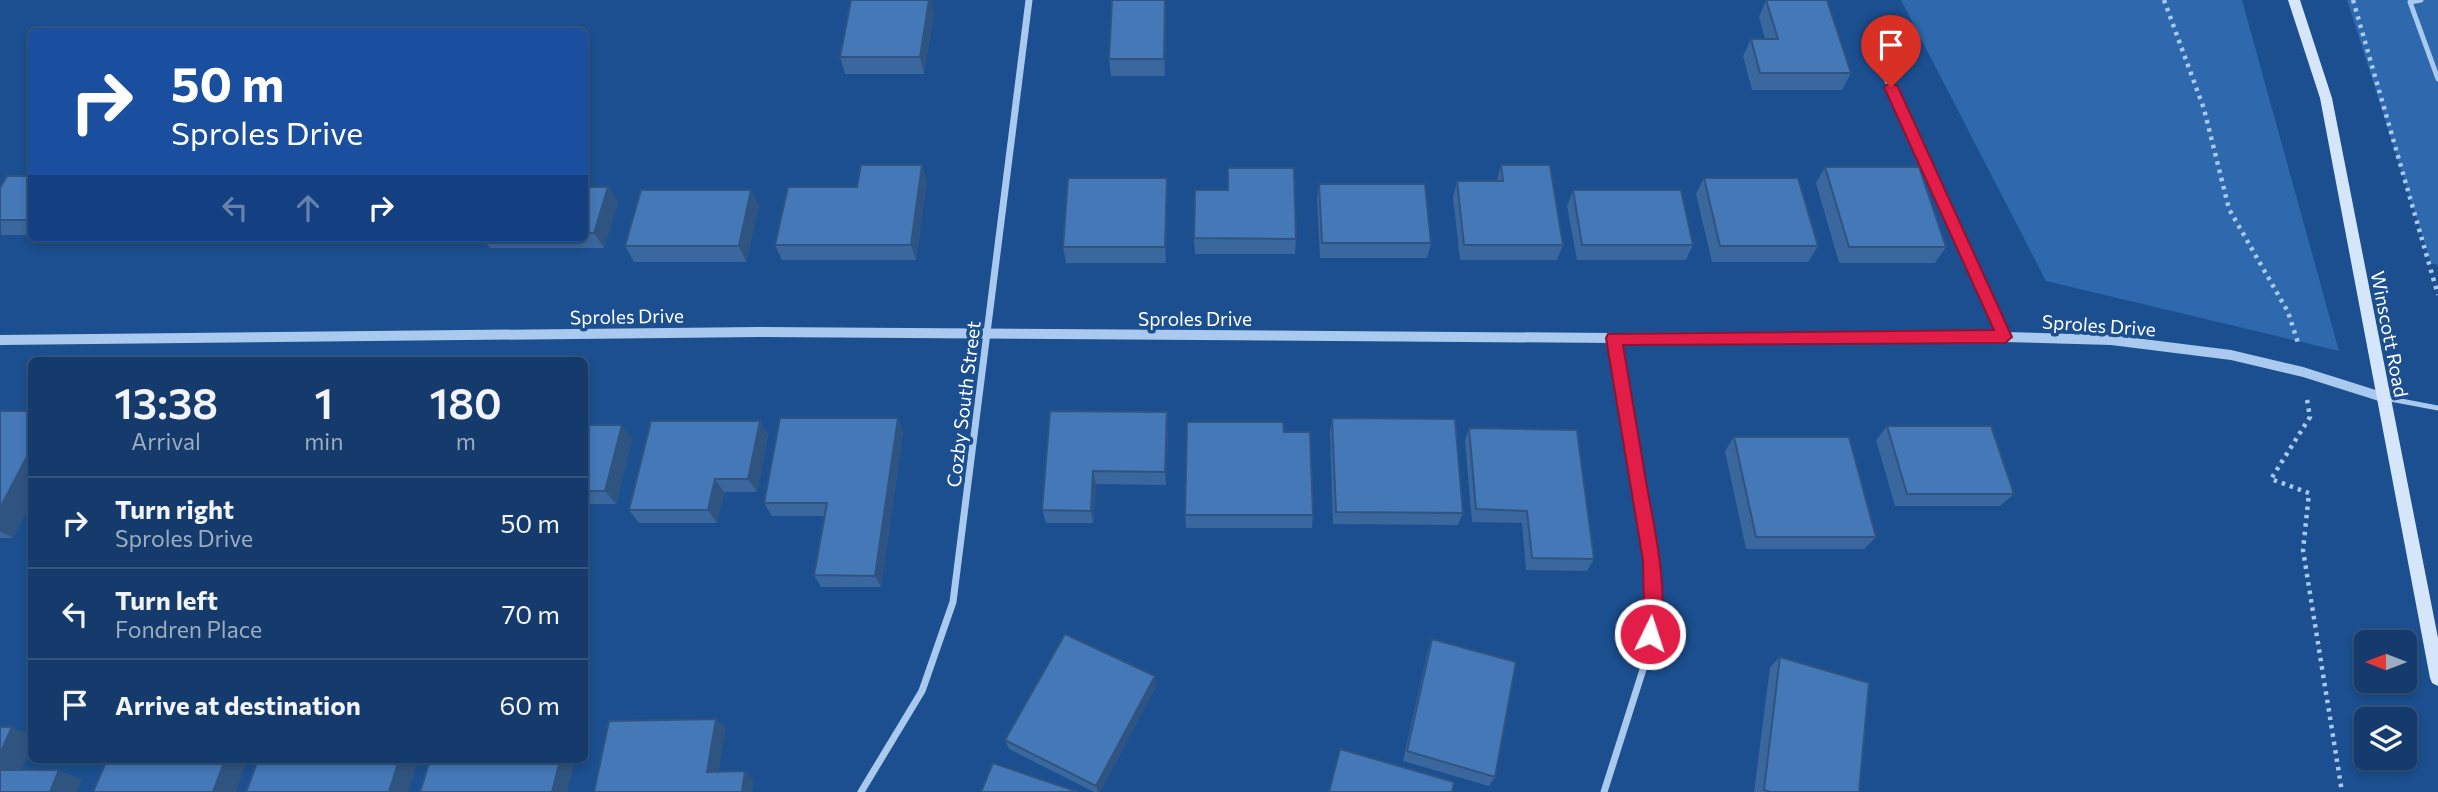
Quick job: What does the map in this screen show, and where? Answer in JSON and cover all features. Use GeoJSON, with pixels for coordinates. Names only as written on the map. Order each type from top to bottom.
{"type":"FeatureCollection","features":[{"type":"Feature","properties":{"kind":"main road","name":"Winscott Road"},"geometry":{"type":"LineString","coordinates":[[2294,0],[2326,98],[2438,678]]}},
{"type":"Feature","properties":{"kind":"street","name":"Cozby South Street"},"geometry":{"type":"LineString","coordinates":[[861,792],[922,691],[953,602],[1030,0]]}},
{"type":"Feature","properties":{"kind":"street"},"geometry":{"type":"LineString","coordinates":[[1868,37],[2005,337]]}},
{"type":"Feature","properties":{"kind":"street","name":"Sproles Drive"},"geometry":{"type":"LineString","coordinates":[[0,340],[758,332],[1614,338],[2005,337],[2111,340],[2231,355],[2303,372],[2382,397]]}},
{"type":"Feature","properties":{"kind":"street"},"geometry":{"type":"LineString","coordinates":[[1604,792],[1647,657],[1653,611],[1651,560],[1614,338]]}},
{"type":"Feature","properties":{"kind":"lane"},"geometry":{"type":"LineString","coordinates":[[2421,0],[2410,2],[2438,79]]}},
{"type":"Feature","properties":{"kind":"lane"},"geometry":{"type":"LineString","coordinates":[[2382,397],[2438,408]]}},
{"type":"Feature","properties":{"kind":"path"},"geometry":{"type":"LineString","coordinates":[[2353,0],[2438,295]]}},
{"type":"Feature","properties":{"kind":"shaded area"},"geometry":{"type":"Polygon","coordinates":[[[1901,0],[2242,0],[2339,351],[2046,281],[1901,0]]]}},
{"type":"Feature","properties":{"kind":"shaded area"},"geometry":{"type":"Polygon","coordinates":[[[2347,0],[2438,0],[2438,265],[2431,263],[2347,0]]]}},
{"type":"Feature","properties":{"kind":"building"},"geometry":{"type":"Polygon","coordinates":[[[851,0],[929,0],[920,57],[840,57],[851,0]]]}},
{"type":"Feature","properties":{"kind":"building"},"geometry":{"type":"Polygon","coordinates":[[[1112,0],[1165,0],[1164,59],[1109,59],[1112,0]]]}},
{"type":"Feature","properties":{"kind":"building"},"geometry":{"type":"Polygon","coordinates":[[[1766,0],[1827,0],[1851,73],[1760,73],[1751,39],[1778,39],[1766,0]]]}},
{"type":"Feature","properties":{"kind":"building"},"geometry":{"type":"Polygon","coordinates":[[[861,165],[922,165],[911,245],[775,245],[788,187],[857,187],[861,165]]]}},
{"type":"Feature","properties":{"kind":"building"},"geometry":{"type":"Polygon","coordinates":[[[1501,165],[1550,165],[1563,245],[1464,245],[1457,181],[1503,181],[1501,165]]]}},
{"type":"Feature","properties":{"kind":"building"},"geometry":{"type":"Polygon","coordinates":[[[1825,167],[1919,167],[1946,247],[1849,247],[1825,167]]]}},
{"type":"Feature","properties":{"kind":"building"},"geometry":{"type":"Polygon","coordinates":[[[1228,168],[1294,168],[1296,239],[1194,238],[1195,190],[1228,190],[1228,168]]]}},
{"type":"Feature","properties":{"kind":"building"},"geometry":{"type":"Polygon","coordinates":[[[7,176],[28,176],[28,220],[0,220],[0,188],[7,176]]]}},
{"type":"Feature","properties":{"kind":"building"},"geometry":{"type":"Polygon","coordinates":[[[1068,178],[1167,178],[1165,247],[1063,247],[1068,178]]]}},
{"type":"Feature","properties":{"kind":"building"},"geometry":{"type":"Polygon","coordinates":[[[1704,178],[1798,178],[1818,246],[1720,246],[1704,178]]]}},
{"type":"Feature","properties":{"kind":"building"},"geometry":{"type":"Polygon","coordinates":[[[1319,184],[1425,184],[1431,243],[1322,243],[1319,184]]]}},
{"type":"Feature","properties":{"kind":"building"},"geometry":{"type":"Polygon","coordinates":[[[588,187],[608,187],[594,233],[588,233],[588,187]]]}},
{"type":"Feature","properties":{"kind":"building"},"geometry":{"type":"Polygon","coordinates":[[[641,190],[751,190],[739,246],[625,246],[641,190]]]}},
{"type":"Feature","properties":{"kind":"building"},"geometry":{"type":"Polygon","coordinates":[[[1573,190],[1681,190],[1693,245],[1582,245],[1573,190]]]}},
{"type":"Feature","properties":{"kind":"building"},"geometry":{"type":"Polygon","coordinates":[[[0,411],[28,411],[28,455],[0,508],[0,411]]]}},
{"type":"Feature","properties":{"kind":"building"},"geometry":{"type":"Polygon","coordinates":[[[1050,411],[1167,412],[1165,472],[1093,471],[1091,511],[1042,510],[1050,411]]]}},
{"type":"Feature","properties":{"kind":"building"},"geometry":{"type":"Polygon","coordinates":[[[780,418],[898,418],[875,576],[814,575],[827,503],[764,503],[780,418]]]}},
{"type":"Feature","properties":{"kind":"building"},"geometry":{"type":"Polygon","coordinates":[[[1332,418],[1455,419],[1463,513],[1336,512],[1332,418]]]}},
{"type":"Feature","properties":{"kind":"building"},"geometry":{"type":"Polygon","coordinates":[[[651,421],[760,421],[748,479],[715,479],[708,510],[629,510],[651,421]]]}},
{"type":"Feature","properties":{"kind":"building"},"geometry":{"type":"Polygon","coordinates":[[[1187,422],[1283,422],[1284,432],[1310,432],[1313,515],[1185,515],[1187,422]]]}},
{"type":"Feature","properties":{"kind":"building"},"geometry":{"type":"Polygon","coordinates":[[[588,425],[622,425],[605,491],[588,491],[588,425]]]}},
{"type":"Feature","properties":{"kind":"building"},"geometry":{"type":"Polygon","coordinates":[[[1887,426],[1991,426],[2014,494],[1907,494],[1887,426]]]}},
{"type":"Feature","properties":{"kind":"building"},"geometry":{"type":"Polygon","coordinates":[[[1469,428],[1577,430],[1594,559],[1532,558],[1527,511],[1476,509],[1469,428]]]}},
{"type":"Feature","properties":{"kind":"building"},"geometry":{"type":"Polygon","coordinates":[[[1734,437],[1849,437],[1876,537],[1756,537],[1734,437]]]}},
{"type":"Feature","properties":{"kind":"building"},"geometry":{"type":"Polygon","coordinates":[[[1065,634],[1155,676],[1096,786],[1005,740],[1065,634]]]}},
{"type":"Feature","properties":{"kind":"building"},"geometry":{"type":"Polygon","coordinates":[[[1432,639],[1516,662],[1495,777],[1407,751],[1432,639]]]}},
{"type":"Feature","properties":{"kind":"building"},"geometry":{"type":"Polygon","coordinates":[[[1780,657],[1869,683],[1859,792],[1764,790],[1780,657]]]}},
{"type":"Feature","properties":{"kind":"building"},"geometry":{"type":"Polygon","coordinates":[[[716,719],[707,772],[745,771],[742,792],[594,792],[609,721],[716,719]]]}},
{"type":"Feature","properties":{"kind":"building"},"geometry":{"type":"Polygon","coordinates":[[[0,727],[12,727],[0,754],[0,727]]]}},
{"type":"Feature","properties":{"kind":"building"},"geometry":{"type":"Polygon","coordinates":[[[1340,749],[1454,782],[1452,792],[1329,792],[1340,749]]]}},
{"type":"Feature","properties":{"kind":"building"},"geometry":{"type":"Polygon","coordinates":[[[106,763],[224,763],[213,792],[93,792],[106,763]]]}},
{"type":"Feature","properties":{"kind":"building"},"geometry":{"type":"Polygon","coordinates":[[[257,763],[398,763],[389,792],[246,792],[257,763]]]}},
{"type":"Feature","properties":{"kind":"building"},"geometry":{"type":"Polygon","coordinates":[[[429,763],[559,763],[552,792],[420,792],[429,763]]]}},
{"type":"Feature","properties":{"kind":"building"},"geometry":{"type":"Polygon","coordinates":[[[993,763],[1078,792],[981,792],[993,763]]]}},
{"type":"Feature","properties":{"kind":"building"},"geometry":{"type":"Polygon","coordinates":[[[0,770],[59,770],[50,792],[0,792],[0,770]]]}},
{"type":"Feature","properties":{"kind":"route"},"geometry":{"type":"LineString","coordinates":[[1650,634],[1653,611],[1651,560],[1614,338],[2005,337],[1891,87]]}}]}
